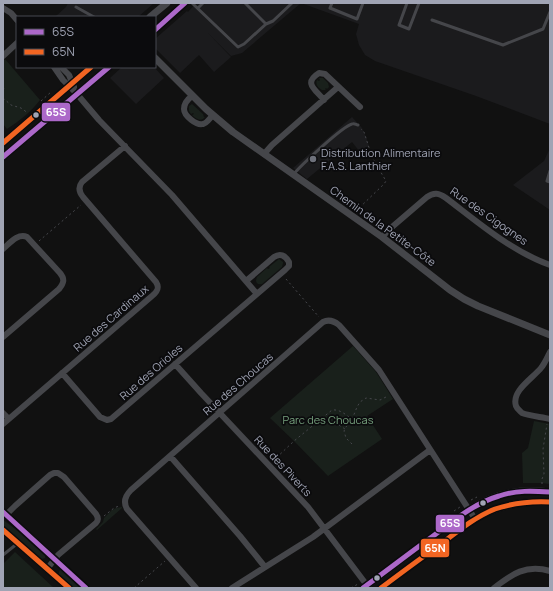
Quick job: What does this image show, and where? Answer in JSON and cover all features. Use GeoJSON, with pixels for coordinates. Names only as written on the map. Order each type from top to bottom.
{"type":"FeatureCollection","features":[{"type":"Feature","properties":{"kind":"street"},"geometry":{"type":"LineString","coordinates":[[151,16],[167,3]]}},
{"type":"Feature","properties":{"kind":"street"},"geometry":{"type":"LineString","coordinates":[[156,29],[185,3]]}},
{"type":"Feature","properties":{"kind":"street"},"geometry":{"type":"LineString","coordinates":[[3,8],[11,13],[16,19]]}},
{"type":"Feature","properties":{"kind":"street"},"geometry":{"type":"LineString","coordinates":[[3,56],[16,44]]}},
{"type":"Feature","properties":{"kind":"street","name":"Chemin de la Petite-Côte"},"geometry":{"type":"LineString","coordinates":[[156,59],[192,96],[237,135],[382,237],[445,286],[464,299],[485,310],[550,335]]}},
{"type":"Feature","properties":{"kind":"street"},"geometry":{"type":"LineString","coordinates":[[55,68],[60,76],[71,85],[99,120],[172,195],[258,294]]}},
{"type":"Feature","properties":{"kind":"street"},"geometry":{"type":"LineString","coordinates":[[62,68],[70,75],[71,85]]}},
{"type":"Feature","properties":{"kind":"street"},"geometry":{"type":"LineString","coordinates":[[3,143],[90,68]]}},
{"type":"Feature","properties":{"kind":"street"},"geometry":{"type":"LineString","coordinates":[[3,158],[107,68]]}},
{"type":"Feature","properties":{"kind":"street"},"geometry":{"type":"LineString","coordinates":[[324,100],[311,83],[312,79],[319,73],[323,73],[360,107]]}},
{"type":"Feature","properties":{"kind":"street"},"geometry":{"type":"LineString","coordinates":[[264,154],[272,145],[338,87]]}},
{"type":"Feature","properties":{"kind":"street"},"geometry":{"type":"LineString","coordinates":[[192,96],[187,101],[184,108],[184,111],[191,119],[197,124],[202,124],[213,115]]}},
{"type":"Feature","properties":{"kind":"street","name":"Rue des Cardinaux"},"geometry":{"type":"LineString","coordinates":[[3,424],[157,291],[158,285],[156,282],[83,197],[79,190],[81,183],[125,146]]}},
{"type":"Feature","properties":{"kind":"street","name":"Rue des Cigognes"},"geometry":{"type":"LineString","coordinates":[[382,237],[424,199],[431,194],[436,193],[446,198],[513,247],[528,256],[550,265]]}},
{"type":"Feature","properties":{"kind":"street"},"geometry":{"type":"LineString","coordinates":[[3,248],[16,238],[26,236],[60,273],[64,281],[59,289],[3,337]]}},
{"type":"Feature","properties":{"kind":"street","name":"Rue des Orioles"},"geometry":{"type":"LineString","coordinates":[[62,373],[102,418],[106,420],[113,418],[288,268],[290,263],[282,255],[278,255],[246,281]]}},
{"type":"Feature","properties":{"kind":"street","name":"Rue des Choucas"},"geometry":{"type":"LineString","coordinates":[[196,588],[130,511],[125,504],[126,497],[128,493],[323,322],[327,321],[335,322],[339,325],[379,370],[475,519]]}},
{"type":"Feature","properties":{"kind":"street"},"geometry":{"type":"LineString","coordinates":[[548,421],[523,413],[516,406],[516,402],[518,394],[522,388],[540,370],[550,352]]}},
{"type":"Feature","properties":{"kind":"street","name":"Rue des Piverts"},"geometry":{"type":"LineString","coordinates":[[175,364],[308,507],[364,586]]}},
{"type":"Feature","properties":{"kind":"street"},"geometry":{"type":"LineString","coordinates":[[3,413],[9,419]]}},
{"type":"Feature","properties":{"kind":"street"},"geometry":{"type":"LineString","coordinates":[[232,588],[302,544],[430,450]]}},
{"type":"Feature","properties":{"kind":"street"},"geometry":{"type":"LineString","coordinates":[[170,456],[265,567]]}},
{"type":"Feature","properties":{"kind":"street"},"geometry":{"type":"LineString","coordinates":[[47,569],[55,559],[98,520],[96,514],[63,475],[58,473],[50,475],[4,514],[55,559],[86,588]]}},
{"type":"Feature","properties":{"kind":"street"},"geometry":{"type":"LineString","coordinates":[[364,586],[469,509],[490,498],[511,492],[550,492]]}},
{"type":"Feature","properties":{"kind":"street"},"geometry":{"type":"LineString","coordinates":[[381,588],[475,519],[490,511],[507,505],[526,502],[550,502]]}},
{"type":"Feature","properties":{"kind":"street"},"geometry":{"type":"LineString","coordinates":[[3,530],[69,588]]}},
{"type":"Feature","properties":{"kind":"street"},"geometry":{"type":"LineString","coordinates":[[494,588],[518,572],[534,569],[550,572]]}},
{"type":"Feature","properties":{"kind":"lane"},"geometry":{"type":"LineString","coordinates":[[192,3],[238,47],[244,44],[266,24],[273,21],[292,3]]}},
{"type":"Feature","properties":{"kind":"lane"},"geometry":{"type":"LineString","coordinates":[[198,8],[203,3]]}},
{"type":"Feature","properties":{"kind":"lane"},"geometry":{"type":"LineString","coordinates":[[245,3],[266,24]]}},
{"type":"Feature","properties":{"kind":"lane"},"geometry":{"type":"LineString","coordinates":[[332,3],[330,8],[357,19],[363,3]]}},
{"type":"Feature","properties":{"kind":"lane"},"geometry":{"type":"LineString","coordinates":[[407,3],[399,25],[409,29],[419,3]]}},
{"type":"Feature","properties":{"kind":"lane"},"geometry":{"type":"LineString","coordinates":[[76,7],[92,16]]}},
{"type":"Feature","properties":{"kind":"lane"},"geometry":{"type":"LineString","coordinates":[[432,20],[503,45],[544,29],[550,12]]}},
{"type":"Feature","properties":{"kind":"lane"},"geometry":{"type":"LineString","coordinates":[[293,175],[300,167],[348,125],[358,125]]}},
{"type":"Feature","properties":{"kind":"lane"},"geometry":{"type":"LineString","coordinates":[[550,171],[547,181],[550,182]]}},
{"type":"Feature","properties":{"kind":"lane"},"geometry":{"type":"LineString","coordinates":[[3,555],[18,543]]}},
{"type":"Feature","properties":{"kind":"path"},"geometry":{"type":"LineString","coordinates":[[3,84],[3,90]]}},
{"type":"Feature","properties":{"kind":"path"},"geometry":{"type":"LineString","coordinates":[[3,98],[10,104],[23,109],[30,114]]}},
{"type":"Feature","properties":{"kind":"path"},"geometry":{"type":"LineString","coordinates":[[351,215],[386,181],[370,154],[364,132],[358,125]]}},
{"type":"Feature","properties":{"kind":"path"},"geometry":{"type":"LineString","coordinates":[[331,188],[330,190],[336,196]]}},
{"type":"Feature","properties":{"kind":"path"},"geometry":{"type":"LineString","coordinates":[[38,242],[83,203]]}},
{"type":"Feature","properties":{"kind":"path"},"geometry":{"type":"LineString","coordinates":[[284,277],[320,319]]}},
{"type":"Feature","properties":{"kind":"path"},"geometry":{"type":"LineString","coordinates":[[352,444],[344,435],[345,429],[362,399],[368,398],[380,400],[390,394]]}},
{"type":"Feature","properties":{"kind":"path"},"geometry":{"type":"LineString","coordinates":[[271,462],[332,410],[338,410],[352,419]]}},
{"type":"Feature","properties":{"kind":"path"},"geometry":{"type":"LineString","coordinates":[[542,485],[545,466],[543,449],[548,421]]}},
{"type":"Feature","properties":{"kind":"path"},"geometry":{"type":"LineString","coordinates":[[339,425],[345,429]]}},
{"type":"Feature","properties":{"kind":"path"},"geometry":{"type":"LineString","coordinates":[[104,517],[115,507],[121,506]]}},
{"type":"Feature","properties":{"kind":"path"},"geometry":{"type":"LineString","coordinates":[[134,588],[166,560]]}},
{"type":"Feature","properties":{"kind":"path"},"geometry":{"type":"LineString","coordinates":[[351,588],[364,586]]}},
{"type":"Feature","properties":{"kind":"shaded area"},"geometry":{"type":"Polygon","coordinates":[[[68,3],[154,3],[139,16],[56,16],[66,7],[68,3]]]}},
{"type":"Feature","properties":{"kind":"shaded area"},"geometry":{"type":"Polygon","coordinates":[[[196,3],[301,3],[242,53],[231,56],[207,32],[231,57],[214,72],[199,55],[180,73],[156,49],[156,38],[187,11],[188,12],[196,3]]]}},
{"type":"Feature","properties":{"kind":"shaded area"},"geometry":{"type":"Polygon","coordinates":[[[301,3],[550,3],[550,124],[476,96],[375,61],[365,55],[359,45],[356,34],[359,24],[301,3]]]}},
{"type":"Feature","properties":{"kind":"shaded area"},"geometry":{"type":"Polygon","coordinates":[[[121,68],[155,68],[164,78],[136,104],[110,78],[121,68]]]}},
{"type":"Feature","properties":{"kind":"shaded area"},"geometry":{"type":"Polygon","coordinates":[[[352,117],[362,128],[369,146],[360,152],[352,142],[307,179],[293,168],[352,117]]]}},
{"type":"Feature","properties":{"kind":"shaded area"},"geometry":{"type":"Polygon","coordinates":[[[550,148],[550,210],[513,185],[544,161],[550,148]]]}},
{"type":"Feature","properties":{"kind":"green space"},"geometry":{"type":"Polygon","coordinates":[[[5,59],[40,100],[25,116],[7,129],[3,124],[3,61],[5,59]]]}},
{"type":"Feature","properties":{"kind":"green space"},"geometry":{"type":"Polygon","coordinates":[[[319,78],[323,78],[328,83],[329,87],[325,89],[326,90],[322,90],[317,86],[316,81],[320,80],[319,78]]]}},
{"type":"Feature","properties":{"kind":"green space"},"geometry":{"type":"Polygon","coordinates":[[[192,104],[203,114],[205,117],[203,119],[197,119],[192,115],[194,114],[193,113],[191,114],[189,111],[189,106],[192,104]]]}},
{"type":"Feature","properties":{"kind":"green space"},"geometry":{"type":"Polygon","coordinates":[[[279,259],[283,262],[282,267],[262,284],[257,283],[257,277],[267,268],[270,268],[269,267],[279,259]]]}},
{"type":"Feature","properties":{"kind":"green space","name":"Parc des Choucas"},"geometry":{"type":"Polygon","coordinates":[[[353,346],[376,372],[393,399],[367,416],[382,439],[328,476],[270,418],[353,346]]]}},
{"type":"Feature","properties":{"kind":"green space"},"geometry":{"type":"Polygon","coordinates":[[[534,421],[550,424],[550,484],[523,483],[522,453],[528,448],[534,421]]]}},
{"type":"Feature","properties":{"kind":"green space"},"geometry":{"type":"Polygon","coordinates":[[[122,507],[97,530],[96,529],[112,510],[122,507]]]}},
{"type":"Feature","properties":{"kind":"green space"},"geometry":{"type":"Polygon","coordinates":[[[3,520],[21,533],[45,554],[45,558],[40,558],[3,525],[3,520]]]}},
{"type":"Feature","properties":{"kind":"green space"},"geometry":{"type":"Polygon","coordinates":[[[15,552],[54,588],[3,588],[3,564],[15,552]]]}},
{"type":"Feature","properties":{"kind":"green space"},"geometry":{"type":"Polygon","coordinates":[[[60,570],[84,588],[74,588],[59,575],[60,570]]]}},
{"type":"Feature","properties":{"kind":"transit line","name":"65S"},"geometry":{"type":"LineString","coordinates":[[156,29],[185,3]]}},
{"type":"Feature","properties":{"kind":"transit line","name":"65N"},"geometry":{"type":"LineString","coordinates":[[3,143],[90,68]]}},
{"type":"Feature","properties":{"kind":"transit line","name":"65S"},"geometry":{"type":"LineString","coordinates":[[3,157],[108,68]]}},
{"type":"Feature","properties":{"kind":"transit line","name":"65S"},"geometry":{"type":"LineString","coordinates":[[363,588],[454,520],[489,499],[518,492],[550,492]]}},
{"type":"Feature","properties":{"kind":"transit line","name":"65N"},"geometry":{"type":"LineString","coordinates":[[381,588],[467,525],[488,512],[515,504],[550,502]]}},
{"type":"Feature","properties":{"kind":"transit line","name":"65S"},"geometry":{"type":"LineString","coordinates":[[3,512],[86,588]]}},
{"type":"Feature","properties":{"kind":"transit line","name":"65N"},"geometry":{"type":"LineString","coordinates":[[3,530],[69,588]]}},
{"type":"Feature","properties":{"kind":"place","name":"Distribution Alimentaire F.A.S. Lanthier"},"geometry":{"type":"Point","coordinates":[313,159]}}]}
